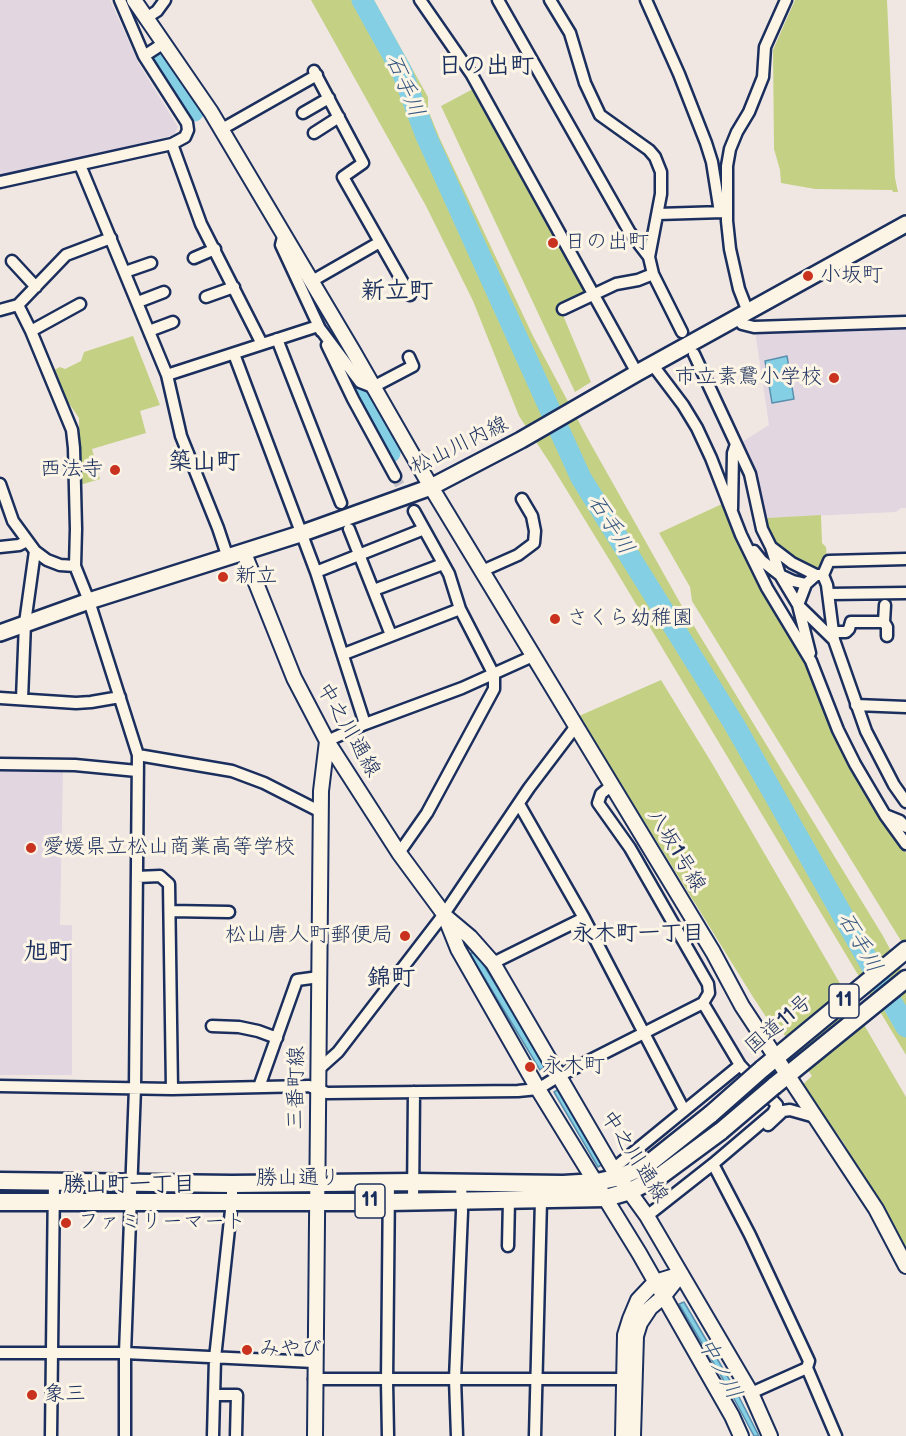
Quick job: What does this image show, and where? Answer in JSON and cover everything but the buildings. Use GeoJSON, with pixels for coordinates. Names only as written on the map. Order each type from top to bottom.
{"type":"FeatureCollection","features":[{"type":"Feature","properties":{"kind":"highway","name":"国道11号"},"geometry":{"type":"LineString","coordinates":[[711,1114],[778,1055],[906,950]]}},
{"type":"Feature","properties":{"kind":"highway","name":"国道11号"},"geometry":{"type":"LineString","coordinates":[[721,1131],[906,979]]}},
{"type":"Feature","properties":{"kind":"highway","name":"勝山通り"},"geometry":{"type":"LineString","coordinates":[[0,1202],[232,1201],[389,1182],[541,1184],[597,1182],[616,1173],[647,1165],[711,1114]]}},
{"type":"Feature","properties":{"kind":"highway","name":"勝山通り"},"geometry":{"type":"LineString","coordinates":[[0,1181],[232,1184],[318,1192],[389,1202],[606,1198],[630,1191],[660,1176],[721,1131]]}},
{"type":"Feature","properties":{"kind":"main road","name":"松山川内線"},"geometry":{"type":"LineString","coordinates":[[0,633],[89,601],[244,553],[431,487],[521,440],[652,364],[906,224]]}},
{"type":"Feature","properties":{"kind":"street"},"geometry":{"type":"LineString","coordinates":[[0,182],[172,144],[185,137],[188,123],[144,56],[120,0]]}},
{"type":"Feature","properties":{"kind":"street","name":"八坂1号線"},"geometry":{"type":"LineString","coordinates":[[134,0],[222,129],[482,572],[791,1073],[815,1117],[876,1209],[906,1266]]}},
{"type":"Feature","properties":{"kind":"street"},"geometry":{"type":"LineString","coordinates":[[146,18],[157,11],[165,0]]}},
{"type":"Feature","properties":{"kind":"street"},"geometry":{"type":"LineString","coordinates":[[420,0],[472,75],[637,373]]}},
{"type":"Feature","properties":{"kind":"street"},"geometry":{"type":"LineString","coordinates":[[498,0],[629,231],[649,257],[653,274],[682,332]]}},
{"type":"Feature","properties":{"kind":"street"},"geometry":{"type":"LineString","coordinates":[[550,0],[570,33],[585,84],[600,115],[640,142],[655,157],[661,172],[658,214],[649,257]]}},
{"type":"Feature","properties":{"kind":"street"},"geometry":{"type":"LineString","coordinates":[[645,0],[679,74],[706,143],[712,162],[719,206],[725,212]]}},
{"type":"Feature","properties":{"kind":"street"},"geometry":{"type":"LineString","coordinates":[[786,0],[765,46],[763,77],[730,149],[727,166],[725,212],[743,315],[742,324],[754,327],[906,322]]}},
{"type":"Feature","properties":{"kind":"street"},"geometry":{"type":"LineString","coordinates":[[144,56],[164,44]]}},
{"type":"Feature","properties":{"kind":"street"},"geometry":{"type":"LineString","coordinates":[[222,129],[315,73],[363,163],[343,177],[410,295]]}},
{"type":"Feature","properties":{"kind":"street"},"geometry":{"type":"LineString","coordinates":[[303,113],[329,98]]}},
{"type":"Feature","properties":{"kind":"street"},"geometry":{"type":"LineString","coordinates":[[314,133],[339,117]]}},
{"type":"Feature","properties":{"kind":"street"},"geometry":{"type":"LineString","coordinates":[[172,144],[201,224],[262,344]]}},
{"type":"Feature","properties":{"kind":"street"},"geometry":{"type":"LineString","coordinates":[[81,165],[167,375],[181,436],[228,558]]}},
{"type":"Feature","properties":{"kind":"street"},"geometry":{"type":"LineString","coordinates":[[658,214],[725,212]]}},
{"type":"Feature","properties":{"kind":"street"},"geometry":{"type":"LineString","coordinates":[[284,233],[280,245],[353,399],[395,476]]}},
{"type":"Feature","properties":{"kind":"street"},"geometry":{"type":"LineString","coordinates":[[0,310],[18,305],[66,255],[111,238]]}},
{"type":"Feature","properties":{"kind":"street"},"geometry":{"type":"LineString","coordinates":[[312,281],[380,242]]}},
{"type":"Feature","properties":{"kind":"street"},"geometry":{"type":"LineString","coordinates":[[194,258],[215,249]]}},
{"type":"Feature","properties":{"kind":"street"},"geometry":{"type":"LineString","coordinates":[[12,261],[36,287]]}},
{"type":"Feature","properties":{"kind":"street"},"geometry":{"type":"LineString","coordinates":[[125,272],[152,263]]}},
{"type":"Feature","properties":{"kind":"street"},"geometry":{"type":"LineString","coordinates":[[563,309],[616,284],[638,280],[653,274]]}},
{"type":"Feature","properties":{"kind":"street"},"geometry":{"type":"LineString","coordinates":[[206,297],[234,287]]}},
{"type":"Feature","properties":{"kind":"street"},"geometry":{"type":"LineString","coordinates":[[138,302],[164,292]]}},
{"type":"Feature","properties":{"kind":"street"},"geometry":{"type":"LineString","coordinates":[[31,331],[80,304]]}},
{"type":"Feature","properties":{"kind":"street"},"geometry":{"type":"LineString","coordinates":[[18,305],[72,430],[75,448],[75,566],[89,601],[138,755],[135,1088],[125,1353],[125,1436]]}},
{"type":"Feature","properties":{"kind":"street"},"geometry":{"type":"LineString","coordinates":[[149,331],[173,322]]}},
{"type":"Feature","properties":{"kind":"street"},"geometry":{"type":"LineString","coordinates":[[167,375],[318,326]]}},
{"type":"Feature","properties":{"kind":"street"},"geometry":{"type":"LineString","coordinates":[[318,326],[360,382],[373,387],[413,366],[409,357]]}},
{"type":"Feature","properties":{"kind":"street"},"geometry":{"type":"LineString","coordinates":[[277,339],[340,503]]}},
{"type":"Feature","properties":{"kind":"street"},"geometry":{"type":"LineString","coordinates":[[234,354],[316,572],[344,654],[364,724]]}},
{"type":"Feature","properties":{"kind":"street"},"geometry":{"type":"LineString","coordinates":[[694,354],[750,474],[762,529],[780,574],[798,605],[810,661]]}},
{"type":"Feature","properties":{"kind":"street"},"geometry":{"type":"LineString","coordinates":[[652,364],[697,428],[741,535],[767,588],[810,661],[838,730],[855,764],[885,815],[906,844]]}},
{"type":"Feature","properties":{"kind":"street"},"geometry":{"type":"LineString","coordinates":[[732,512],[733,453],[736,444]]}},
{"type":"Feature","properties":{"kind":"street"},"geometry":{"type":"LineString","coordinates":[[0,484],[13,521],[35,551],[47,560],[60,565],[75,566]]}},
{"type":"Feature","properties":{"kind":"street"},"geometry":{"type":"LineString","coordinates":[[482,572],[518,555],[534,543],[535,531],[532,516],[522,499]]}},
{"type":"Feature","properties":{"kind":"street"},"geometry":{"type":"LineString","coordinates":[[399,853],[427,813],[494,689],[494,675],[460,609],[449,574],[414,511]]}},
{"type":"Feature","properties":{"kind":"street"},"geometry":{"type":"LineString","coordinates":[[349,529],[391,635]]}},
{"type":"Feature","properties":{"kind":"street"},"geometry":{"type":"LineString","coordinates":[[316,572],[424,529]]}},
{"type":"Feature","properties":{"kind":"street"},"geometry":{"type":"LineString","coordinates":[[741,535],[762,561],[793,581],[806,584]]}},
{"type":"Feature","properties":{"kind":"street"},"geometry":{"type":"LineString","coordinates":[[0,547],[19,545],[27,541]]}},
{"type":"Feature","properties":{"kind":"street"},"geometry":{"type":"LineString","coordinates":[[771,547],[792,562],[820,575],[829,594],[834,636],[856,705],[866,731],[900,785],[906,802]]}},
{"type":"Feature","properties":{"kind":"street"},"geometry":{"type":"LineString","coordinates":[[22,699],[25,623],[35,551]]}},
{"type":"Feature","properties":{"kind":"street","name":"中之川通線"},"geometry":{"type":"LineString","coordinates":[[244,553],[294,678],[327,741],[399,853],[444,914],[470,937],[493,963],[616,1173],[647,1216],[751,1393],[771,1436]]}},
{"type":"Feature","properties":{"kind":"street"},"geometry":{"type":"LineString","coordinates":[[798,605],[806,584],[820,575],[829,561],[906,559]]}},
{"type":"Feature","properties":{"kind":"street"},"geometry":{"type":"LineString","coordinates":[[374,590],[443,564]]}},
{"type":"Feature","properties":{"kind":"street"},"geometry":{"type":"LineString","coordinates":[[829,594],[906,593]]}},
{"type":"Feature","properties":{"kind":"street"},"geometry":{"type":"LineString","coordinates":[[798,605],[834,636]]}},
{"type":"Feature","properties":{"kind":"street"},"geometry":{"type":"LineString","coordinates":[[885,605],[887,636]]}},
{"type":"Feature","properties":{"kind":"street"},"geometry":{"type":"LineString","coordinates":[[344,654],[460,609]]}},
{"type":"Feature","properties":{"kind":"street"},"geometry":{"type":"LineString","coordinates":[[834,636],[846,632],[851,622],[885,622]]}},
{"type":"Feature","properties":{"kind":"street"},"geometry":{"type":"LineString","coordinates":[[327,741],[364,724],[494,675],[533,656]]}},
{"type":"Feature","properties":{"kind":"street"},"geometry":{"type":"LineString","coordinates":[[0,698],[91,702],[120,697]]}},
{"type":"Feature","properties":{"kind":"street"},"geometry":{"type":"LineString","coordinates":[[856,705],[906,706]]}},
{"type":"Feature","properties":{"kind":"street"},"geometry":{"type":"LineString","coordinates":[[319,1069],[338,1052],[444,914],[519,804],[576,726]]}},
{"type":"Feature","properties":{"kind":"street","name":"三番町線"},"geometry":{"type":"LineString","coordinates":[[315,1436],[321,791],[327,741]]}},
{"type":"Feature","properties":{"kind":"street"},"geometry":{"type":"LineString","coordinates":[[138,755],[232,771],[264,783],[321,812]]}},
{"type":"Feature","properties":{"kind":"street"},"geometry":{"type":"LineString","coordinates":[[0,764],[75,765],[137,771]]}},
{"type":"Feature","properties":{"kind":"street"},"geometry":{"type":"LineString","coordinates":[[0,1086],[172,1089],[309,1086],[327,1093],[538,1089],[559,1076],[703,1004],[709,993],[708,984],[630,848],[598,803],[601,794],[612,785]]}},
{"type":"Feature","properties":{"kind":"street"},"geometry":{"type":"LineString","coordinates":[[519,804],[584,918],[684,1110]]}},
{"type":"Feature","properties":{"kind":"street"},"geometry":{"type":"LineString","coordinates":[[885,815],[906,826]]}},
{"type":"Feature","properties":{"kind":"street"},"geometry":{"type":"LineString","coordinates":[[137,877],[160,876],[169,884],[172,1089]]}},
{"type":"Feature","properties":{"kind":"street"},"geometry":{"type":"LineString","coordinates":[[171,911],[230,912]]}},
{"type":"Feature","properties":{"kind":"street","name":"中之川通線"},"geometry":{"type":"LineString","coordinates":[[444,914],[458,949],[538,1089],[597,1182],[732,1416],[741,1436]]}},
{"type":"Feature","properties":{"kind":"street"},"geometry":{"type":"LineString","coordinates":[[493,963],[584,918]]}},
{"type":"Feature","properties":{"kind":"street"},"geometry":{"type":"LineString","coordinates":[[259,1088],[297,980],[319,977]]}},
{"type":"Feature","properties":{"kind":"street"},"geometry":{"type":"LineString","coordinates":[[647,1216],[773,1113],[777,1105],[740,1065],[709,1010],[703,1004]]}},
{"type":"Feature","properties":{"kind":"street"},"geometry":{"type":"LineString","coordinates":[[212,1026],[248,1029],[277,1038]]}},
{"type":"Feature","properties":{"kind":"street"},"geometry":{"type":"LineString","coordinates":[[616,1173],[684,1110],[740,1065]]}},
{"type":"Feature","properties":{"kind":"street"},"geometry":{"type":"LineString","coordinates":[[413,1201],[414,1092]]}},
{"type":"Feature","properties":{"kind":"street"},"geometry":{"type":"LineString","coordinates":[[755,1128],[767,1127],[783,1111],[790,1110],[815,1117]]}},
{"type":"Feature","properties":{"kind":"street"},"geometry":{"type":"LineString","coordinates":[[713,1164],[750,1235],[809,1360],[807,1368],[836,1436]]}},
{"type":"Feature","properties":{"kind":"street"},"geometry":{"type":"LineString","coordinates":[[51,1436],[54,1181]]}},
{"type":"Feature","properties":{"kind":"street"},"geometry":{"type":"LineString","coordinates":[[388,1436],[389,1182]]}},
{"type":"Feature","properties":{"kind":"street"},"geometry":{"type":"LineString","coordinates":[[457,1436],[455,1379],[461,1183]]}},
{"type":"Feature","properties":{"kind":"street"},"geometry":{"type":"LineString","coordinates":[[213,1436],[214,1358],[232,1184]]}},
{"type":"Feature","properties":{"kind":"street"},"geometry":{"type":"LineString","coordinates":[[508,1200],[508,1245]]}},
{"type":"Feature","properties":{"kind":"street"},"geometry":{"type":"LineString","coordinates":[[535,1436],[541,1200]]}},
{"type":"Feature","properties":{"kind":"street"},"geometry":{"type":"LineString","coordinates":[[633,1436],[625,1335],[630,1318],[638,1300],[655,1282],[681,1274]]}},
{"type":"Feature","properties":{"kind":"street"},"geometry":{"type":"LineString","coordinates":[[623,1436],[629,1379],[640,1323],[650,1308],[663,1297],[681,1274]]}},
{"type":"Feature","properties":{"kind":"street"},"geometry":{"type":"LineString","coordinates":[[0,1353],[125,1353],[314,1362]]}},
{"type":"Feature","properties":{"kind":"street"},"geometry":{"type":"LineString","coordinates":[[751,1393],[807,1368]]}},
{"type":"Feature","properties":{"kind":"street"},"geometry":{"type":"LineString","coordinates":[[314,1379],[387,1381],[629,1379]]}},
{"type":"Feature","properties":{"kind":"street"},"geometry":{"type":"LineString","coordinates":[[214,1395],[237,1395],[236,1436]]}},
{"type":"Feature","properties":{"kind":"street"},"geometry":{"type":"LineString","coordinates":[[732,1416],[734,1436]]}},
{"type":"Feature","properties":{"kind":"shaded area"},"geometry":{"type":"Polygon","coordinates":[[[0,0],[110,0],[139,64],[178,127],[174,135],[0,178],[0,0]]]}},
{"type":"Feature","properties":{"kind":"shaded area","name":"市立素鵞小学校"},"geometry":{"type":"Polygon","coordinates":[[[906,328],[906,508],[901,508],[896,512],[766,518],[760,505],[755,472],[742,442],[769,425],[755,331],[906,328]]]}},
{"type":"Feature","properties":{"kind":"shaded area","name":"愛媛県立松山商業高等学校"},"geometry":{"type":"Polygon","coordinates":[[[0,769],[63,770],[60,925],[72,925],[72,1075],[0,1075],[0,769]]]}},
{"type":"Feature","properties":{"kind":"green space"},"geometry":{"type":"Polygon","coordinates":[[[311,0],[374,0],[428,97],[428,110],[440,139],[533,336],[588,439],[683,608],[883,936],[906,979],[906,1055],[615,569],[519,416],[473,301],[426,206],[311,0]]]}},
{"type":"Feature","properties":{"kind":"green space"},"geometry":{"type":"Polygon","coordinates":[[[795,0],[887,0],[895,178],[898,192],[815,189],[781,183],[774,149],[773,50],[795,0]]]}},
{"type":"Feature","properties":{"kind":"green space"},"geometry":{"type":"Polygon","coordinates":[[[473,89],[587,296],[560,308],[591,382],[575,392],[441,106],[473,89]]]}},
{"type":"Feature","properties":{"kind":"green space"},"geometry":{"type":"Polygon","coordinates":[[[133,336],[160,405],[140,411],[146,433],[92,449],[100,479],[80,485],[79,418],[68,402],[54,370],[60,367],[65,369],[81,361],[84,352],[133,336]]]}},
{"type":"Feature","properties":{"kind":"green space"},"geometry":{"type":"Polygon","coordinates":[[[722,504],[763,591],[804,663],[874,809],[906,853],[906,949],[692,601],[690,587],[659,533],[722,504]]]}},
{"type":"Feature","properties":{"kind":"green space"},"geometry":{"type":"Polygon","coordinates":[[[821,515],[822,543],[826,547],[827,559],[818,569],[812,570],[787,556],[772,537],[766,524],[766,518],[821,515]]]}},
{"type":"Feature","properties":{"kind":"green space"},"geometry":{"type":"Polygon","coordinates":[[[661,680],[906,1097],[906,1254],[843,1142],[802,1085],[812,1076],[783,1033],[776,1032],[753,997],[579,716],[661,680]]]}},
{"type":"Feature","properties":{"kind":"water"},"geometry":{"type":"Polygon","coordinates":[[[787,356],[794,399],[772,403],[765,361],[787,356]]]}},
{"type":"Feature","properties":{"kind":"water"},"geometry":{"type":"Polygon","coordinates":[[[475,951],[546,1066],[540,1070],[470,954],[475,951]]]}},
{"type":"Feature","properties":{"kind":"water"},"geometry":{"type":"Polygon","coordinates":[[[559,1089],[603,1164],[598,1167],[554,1092],[559,1089]]]}},
{"type":"Feature","properties":{"kind":"water"},"geometry":{"type":"Polygon","coordinates":[[[684,1302],[736,1391],[759,1436],[754,1436],[679,1304],[684,1302]]]}},
{"type":"Feature","properties":{"kind":"waterway","name":"石手川"},"geometry":{"type":"LineString","coordinates":[[362,0],[402,72],[426,136],[581,478],[734,724],[906,1027]]}},
{"type":"Feature","properties":{"kind":"waterway","name":"中ノ川"},"geometry":{"type":"LineString","coordinates":[[164,62],[194,111]]}},
{"type":"Feature","properties":{"kind":"waterway","name":"中ノ川"},"geometry":{"type":"LineString","coordinates":[[349,381],[390,453]]}},
{"type":"Feature","properties":{"kind":"tunnel"},"geometry":{"type":"LineString","coordinates":[[395,476],[414,511]]}},
{"type":"Feature","properties":{"kind":"place","name":"日の出町"},"geometry":{"type":"Point","coordinates":[553,243]}},
{"type":"Feature","properties":{"kind":"place","name":"小坂町"},"geometry":{"type":"Point","coordinates":[808,276]}},
{"type":"Feature","properties":{"kind":"place","name":"市立素鵞小学校"},"geometry":{"type":"Point","coordinates":[834,378]}},
{"type":"Feature","properties":{"kind":"place","name":"西法寺"},"geometry":{"type":"Point","coordinates":[115,470]}},
{"type":"Feature","properties":{"kind":"place","name":"新立"},"geometry":{"type":"Point","coordinates":[223,577]}},
{"type":"Feature","properties":{"kind":"place","name":"さくら幼稚園"},"geometry":{"type":"Point","coordinates":[555,619]}},
{"type":"Feature","properties":{"kind":"place","name":"愛媛県立松山商業高等学校"},"geometry":{"type":"Point","coordinates":[31,848]}},
{"type":"Feature","properties":{"kind":"place","name":"松山唐人町郵便局"},"geometry":{"type":"Point","coordinates":[405,936]}},
{"type":"Feature","properties":{"kind":"place","name":"永木町"},"geometry":{"type":"Point","coordinates":[530,1067]}},
{"type":"Feature","properties":{"kind":"place","name":"ファミリーマート"},"geometry":{"type":"Point","coordinates":[66,1223]}},
{"type":"Feature","properties":{"kind":"place","name":"みやび"},"geometry":{"type":"Point","coordinates":[247,1350]}},
{"type":"Feature","properties":{"kind":"place","name":"象三"},"geometry":{"type":"Point","coordinates":[32,1395]}},
{"type":"Feature","properties":{"kind":"district","name":"日の出町"},"geometry":{"type":"Point","coordinates":[486,67]}},
{"type":"Feature","properties":{"kind":"district","name":"新立町"},"geometry":{"type":"Point","coordinates":[397,292]}},
{"type":"Feature","properties":{"kind":"district","name":"築山町"},"geometry":{"type":"Point","coordinates":[204,463]}},
{"type":"Feature","properties":{"kind":"district","name":"永木町一丁目"},"geometry":{"type":"Point","coordinates":[638,934]}},
{"type":"Feature","properties":{"kind":"district","name":"旭町"},"geometry":{"type":"Point","coordinates":[48,953]}},
{"type":"Feature","properties":{"kind":"district","name":"錦町"},"geometry":{"type":"Point","coordinates":[391,979]}},
{"type":"Feature","properties":{"kind":"district","name":"勝山町一丁目"},"geometry":{"type":"Point","coordinates":[129,1185]}}]}
